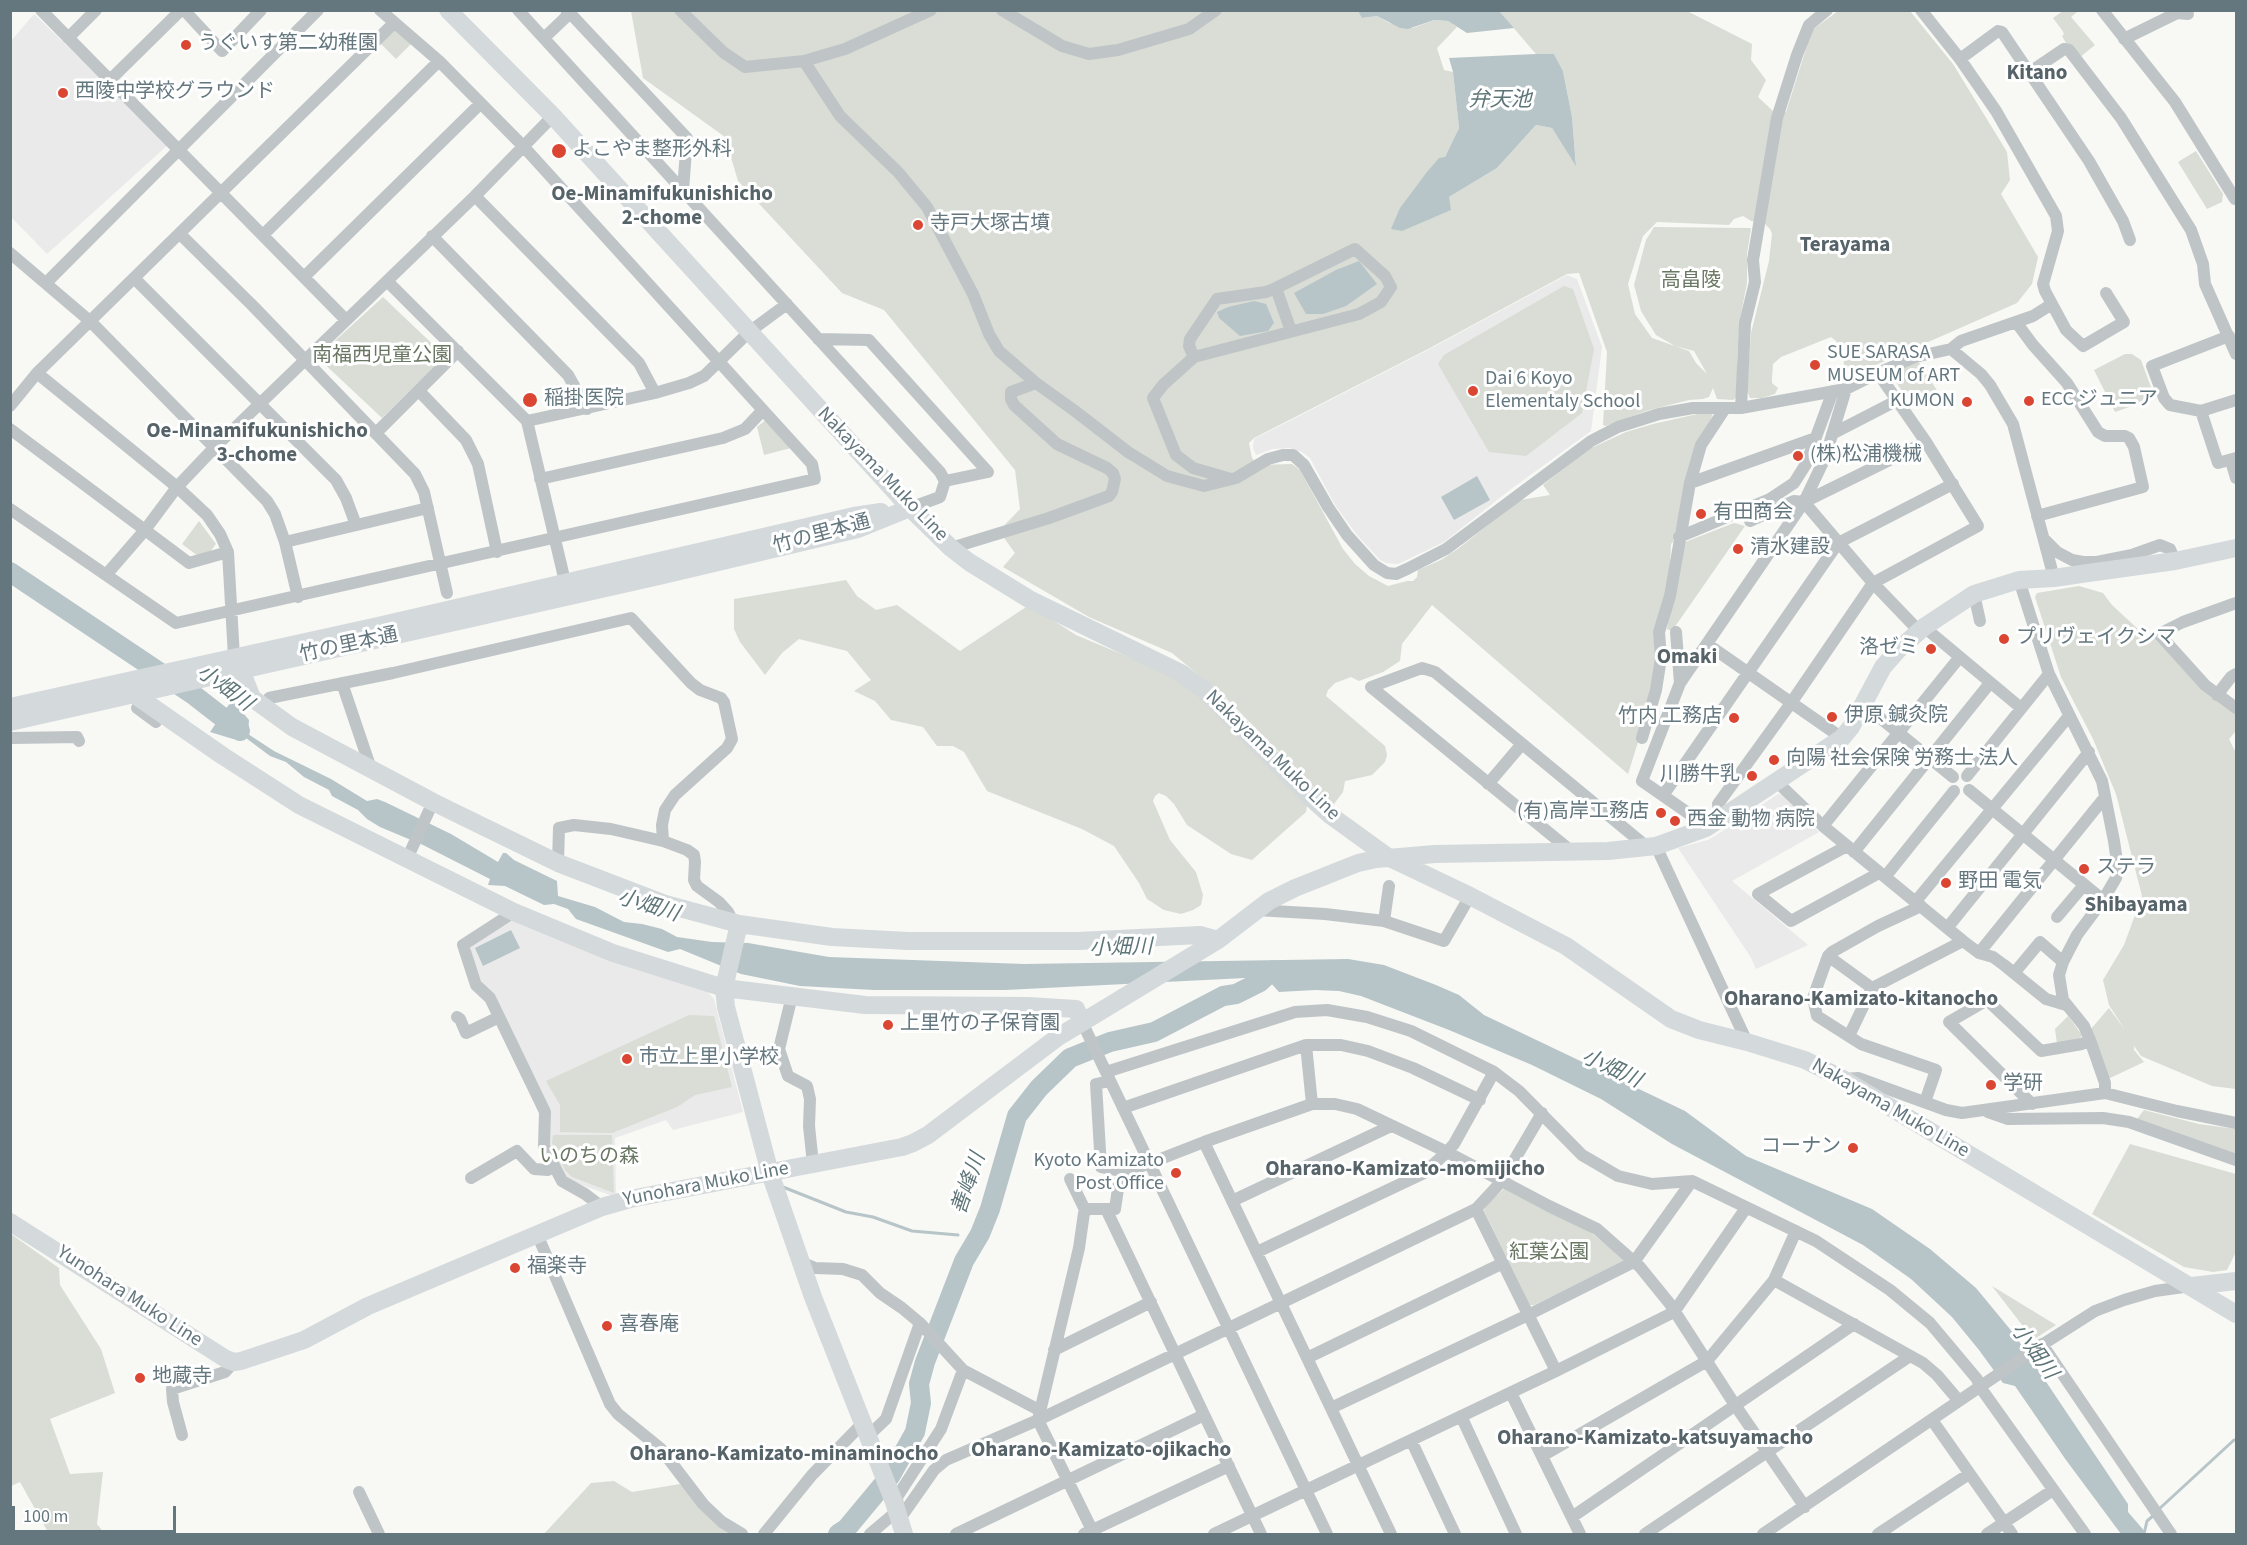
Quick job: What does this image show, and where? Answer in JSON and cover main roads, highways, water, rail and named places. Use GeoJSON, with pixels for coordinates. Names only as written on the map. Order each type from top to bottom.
{"type":"FeatureCollection","features":[{"type":"Feature","properties":{"kind":"main road","name":"Nakayama Muko Line"},"geometry":{"type":"LineString","coordinates":[[448,10],[553,116],[910,508],[951,548],[969,562],[1029,599],[1181,673],[1204,690],[1330,815],[1388,857],[1566,946],[1671,1019],[1699,1030],[1805,1060],[1843,1079],[2236,1314]]}},
{"type":"Feature","properties":{"kind":"main road","name":"竹の里本通"},"geometry":{"type":"LineString","coordinates":[[10,707],[117,683],[231,665],[567,590],[858,529],[910,508]]}},
{"type":"Feature","properties":{"kind":"main road","name":"Yunohara Muko Line"},"geometry":{"type":"LineString","coordinates":[[10,1222],[234,1362],[304,1340],[368,1306],[602,1207],[630,1199],[902,1147],[921,1140],[1026,1060],[1218,940],[1256,910],[1281,894],[1319,877],[1367,860],[1388,857],[1608,851],[1652,846],[1713,824],[1842,738],[1851,727],[1883,667],[1922,629],[1974,594],[2019,580],[2054,578],[2175,561],[2236,548]]}},
{"type":"Feature","properties":{"kind":"main road","name":"竹の里本通"},"geometry":{"type":"LineString","coordinates":[[11,733],[137,700],[231,665]]}},
{"type":"Feature","properties":{"kind":"main road"},"geometry":{"type":"LineString","coordinates":[[231,665],[252,698],[292,727],[434,802],[558,863],[665,904],[736,923],[832,937],[908,941],[1078,940],[1200,935],[1218,940]]}},
{"type":"Feature","properties":{"kind":"main road"},"geometry":{"type":"LineString","coordinates":[[137,700],[277,792],[514,912],[613,953],[724,988],[865,1005],[1028,1006],[1076,1009],[1082,1023]]}},
{"type":"Feature","properties":{"kind":"main road"},"geometry":{"type":"LineString","coordinates":[[736,923],[724,988],[726,1007],[770,1173],[801,1262],[898,1517]]}},
{"type":"Feature","properties":{"kind":"main road"},"geometry":{"type":"LineString","coordinates":[[2192,1286],[2236,1281]]}},
{"type":"Feature","properties":{"kind":"water"},"geometry":{"type":"Polygon","coordinates":[[[1358,11],[1499,11],[1514,28],[1467,33],[1448,21],[1434,20],[1408,29],[1400,28],[1377,16],[1362,18],[1358,11]]]}},
{"type":"Feature","properties":{"kind":"water","name":"弁天池"},"geometry":{"type":"Polygon","coordinates":[[[1554,54],[1563,71],[1572,117],[1576,166],[1552,128],[1536,125],[1497,168],[1449,197],[1451,210],[1402,231],[1391,229],[1400,208],[1427,172],[1439,158],[1445,157],[1459,128],[1453,72],[1449,58],[1554,54]]]}},
{"type":"Feature","properties":{"kind":"water"},"geometry":{"type":"Polygon","coordinates":[[[1359,261],[1377,284],[1346,306],[1323,314],[1306,314],[1294,293],[1336,270],[1359,261]]]}},
{"type":"Feature","properties":{"kind":"water"},"geometry":{"type":"Polygon","coordinates":[[[1254,301],[1266,304],[1274,323],[1268,331],[1240,336],[1219,318],[1217,312],[1254,301]]]}},
{"type":"Feature","properties":{"kind":"water"},"geometry":{"type":"Polygon","coordinates":[[[1477,476],[1490,500],[1454,520],[1441,497],[1477,476]]]}},
{"type":"Feature","properties":{"kind":"water"},"geometry":{"type":"Polygon","coordinates":[[[232,700],[249,720],[248,734],[274,751],[331,779],[367,801],[377,799],[385,802],[451,834],[498,862],[503,853],[506,853],[514,860],[557,881],[558,896],[595,907],[624,922],[662,929],[677,937],[712,942],[748,943],[829,957],[1024,964],[1348,959],[1384,965],[1459,995],[1484,1015],[1685,1111],[1746,1156],[1872,1209],[1930,1249],[1976,1288],[2014,1334],[2128,1504],[2128,1512],[2147,1534],[2121,1534],[2015,1386],[2003,1383],[1952,1317],[1911,1279],[1863,1245],[1672,1144],[1601,1099],[1532,1065],[1361,996],[1339,991],[1279,992],[1269,981],[1263,980],[1245,978],[1005,990],[874,990],[800,986],[741,974],[680,949],[668,952],[576,919],[568,909],[554,904],[544,905],[505,886],[488,885],[490,879],[423,845],[380,827],[358,810],[332,796],[329,790],[304,777],[286,762],[270,756],[246,738],[233,739],[210,732],[232,700]]]}},
{"type":"Feature","properties":{"kind":"water"},"geometry":{"type":"Polygon","coordinates":[[[511,930],[520,948],[483,966],[475,948],[511,930]]]}},
{"type":"Feature","properties":{"kind":"waterway","name":"小畑川"},"geometry":{"type":"LineString","coordinates":[[10,572],[195,696],[240,731]]}},
{"type":"Feature","properties":{"kind":"waterway","name":"善峰川"},"geometry":{"type":"LineString","coordinates":[[838,1534],[847,1528],[891,1475],[915,1432],[921,1403],[919,1384],[925,1362],[964,1261],[980,1234],[990,1209],[1017,1116],[1039,1088],[1070,1058],[1110,1042],[1154,1032],[1223,996],[1236,994],[1260,982],[1273,970]]}},
{"type":"Feature","properties":{"kind":"waterway"},"geometry":{"type":"LineString","coordinates":[[783,1187],[846,1212],[873,1217],[912,1231],[958,1235]]}},
{"type":"Feature","properties":{"kind":"waterway"},"geometry":{"type":"LineString","coordinates":[[2158,1510],[2236,1440]]}},
{"type":"Feature","properties":{"kind":"waterway"},"geometry":{"type":"LineString","coordinates":[[2144,1534],[2147,1521],[2154,1515]]}},
{"type":"Feature","properties":{"kind":"place","name":"うぐいす第二幼稚園"},"geometry":{"type":"Point","coordinates":[186,45]}},
{"type":"Feature","properties":{"kind":"place","name":"西陵中学校グラウンド"},"geometry":{"type":"Point","coordinates":[63,93]}},
{"type":"Feature","properties":{"kind":"place","name":"よこやま整形外科"},"geometry":{"type":"Point","coordinates":[559,151]}},
{"type":"Feature","properties":{"kind":"place","name":"寺戸大塚古墳"},"geometry":{"type":"Point","coordinates":[918,225]}},
{"type":"Feature","properties":{"kind":"place","name":"SUE SARASA MUSEUM of ART"},"geometry":{"type":"Point","coordinates":[1815,365]}},
{"type":"Feature","properties":{"kind":"place","name":"Dai 6 Koyo Elementaly School"},"geometry":{"type":"Point","coordinates":[1473,391]}},
{"type":"Feature","properties":{"kind":"place","name":"稲掛医院"},"geometry":{"type":"Point","coordinates":[530,400]}},
{"type":"Feature","properties":{"kind":"place","name":"ECC ジュニア"},"geometry":{"type":"Point","coordinates":[2029,401]}},
{"type":"Feature","properties":{"kind":"place","name":"KUMON"},"geometry":{"type":"Point","coordinates":[1967,402]}},
{"type":"Feature","properties":{"kind":"place","name":"(株)松浦機械"},"geometry":{"type":"Point","coordinates":[1798,456]}},
{"type":"Feature","properties":{"kind":"place","name":"有田商会"},"geometry":{"type":"Point","coordinates":[1701,514]}},
{"type":"Feature","properties":{"kind":"place","name":"清水建設"},"geometry":{"type":"Point","coordinates":[1738,549]}},
{"type":"Feature","properties":{"kind":"place","name":"プリヴェイクシマ"},"geometry":{"type":"Point","coordinates":[2004,639]}},
{"type":"Feature","properties":{"kind":"place","name":"洛ゼミ"},"geometry":{"type":"Point","coordinates":[1931,649]}},
{"type":"Feature","properties":{"kind":"place","name":"伊原 鍼灸院"},"geometry":{"type":"Point","coordinates":[1832,717]}},
{"type":"Feature","properties":{"kind":"place","name":"竹内 工務店"},"geometry":{"type":"Point","coordinates":[1734,718]}},
{"type":"Feature","properties":{"kind":"place","name":"向陽 社会保険 労務士 法人"},"geometry":{"type":"Point","coordinates":[1774,760]}},
{"type":"Feature","properties":{"kind":"place","name":"川勝牛乳"},"geometry":{"type":"Point","coordinates":[1752,776]}},
{"type":"Feature","properties":{"kind":"place","name":"(有)高岸工務店"},"geometry":{"type":"Point","coordinates":[1661,813]}},
{"type":"Feature","properties":{"kind":"place","name":"西金 動物 病院"},"geometry":{"type":"Point","coordinates":[1675,821]}},
{"type":"Feature","properties":{"kind":"place","name":"ステラ"},"geometry":{"type":"Point","coordinates":[2084,869]}},
{"type":"Feature","properties":{"kind":"place","name":"野田 電気"},"geometry":{"type":"Point","coordinates":[1946,883]}},
{"type":"Feature","properties":{"kind":"place","name":"上里竹の子保育園"},"geometry":{"type":"Point","coordinates":[888,1025]}},
{"type":"Feature","properties":{"kind":"place","name":"市立上里小学校"},"geometry":{"type":"Point","coordinates":[627,1059]}},
{"type":"Feature","properties":{"kind":"place","name":"学研"},"geometry":{"type":"Point","coordinates":[1991,1085]}},
{"type":"Feature","properties":{"kind":"place","name":"コーナン"},"geometry":{"type":"Point","coordinates":[1853,1148]}},
{"type":"Feature","properties":{"kind":"place","name":"Kyoto Kamizato Post Office"},"geometry":{"type":"Point","coordinates":[1176,1173]}},
{"type":"Feature","properties":{"kind":"place","name":"福楽寺"},"geometry":{"type":"Point","coordinates":[515,1268]}},
{"type":"Feature","properties":{"kind":"place","name":"喜春庵"},"geometry":{"type":"Point","coordinates":[607,1326]}},
{"type":"Feature","properties":{"kind":"place","name":"地蔵寺"},"geometry":{"type":"Point","coordinates":[140,1378]}},
{"type":"Feature","properties":{"kind":"district","name":"Kitano"},"geometry":{"type":"Point","coordinates":[2037,74]}},
{"type":"Feature","properties":{"kind":"district","name":"Oe-Minamifukunishicho 2-chome"},"geometry":{"type":"Point","coordinates":[662,207]}},
{"type":"Feature","properties":{"kind":"district","name":"Terayama"},"geometry":{"type":"Point","coordinates":[1845,246]}},
{"type":"Feature","properties":{"kind":"district","name":"Oe-Minamifukunishicho 3-chome"},"geometry":{"type":"Point","coordinates":[257,444]}},
{"type":"Feature","properties":{"kind":"district","name":"Omaki"},"geometry":{"type":"Point","coordinates":[1687,658]}},
{"type":"Feature","properties":{"kind":"district","name":"Shibayama"},"geometry":{"type":"Point","coordinates":[2136,906]}},
{"type":"Feature","properties":{"kind":"district","name":"Oharano-Kamizato-kitanocho"},"geometry":{"type":"Point","coordinates":[1861,1000]}},
{"type":"Feature","properties":{"kind":"district","name":"Oharano-Kamizato-momijicho"},"geometry":{"type":"Point","coordinates":[1405,1170]}},
{"type":"Feature","properties":{"kind":"district","name":"Oharano-Kamizato-katsuyamacho"},"geometry":{"type":"Point","coordinates":[1655,1439]}},
{"type":"Feature","properties":{"kind":"district","name":"Oharano-Kamizato-ojikacho"},"geometry":{"type":"Point","coordinates":[1101,1451]}},
{"type":"Feature","properties":{"kind":"district","name":"Oharano-Kamizato-minaminocho"},"geometry":{"type":"Point","coordinates":[784,1455]}},
{"type":"Feature","properties":{"kind":"park label","name":"高畠陵"},"geometry":{"type":"Point","coordinates":[1691,282]}},
{"type":"Feature","properties":{"kind":"park label","name":"南福西児童公園"},"geometry":{"type":"Point","coordinates":[382,357]}},
{"type":"Feature","properties":{"kind":"park label","name":"いのちの森"},"geometry":{"type":"Point","coordinates":[589,1158]}},
{"type":"Feature","properties":{"kind":"park label","name":"紅葉公園"},"geometry":{"type":"Point","coordinates":[1549,1254]}}]}
